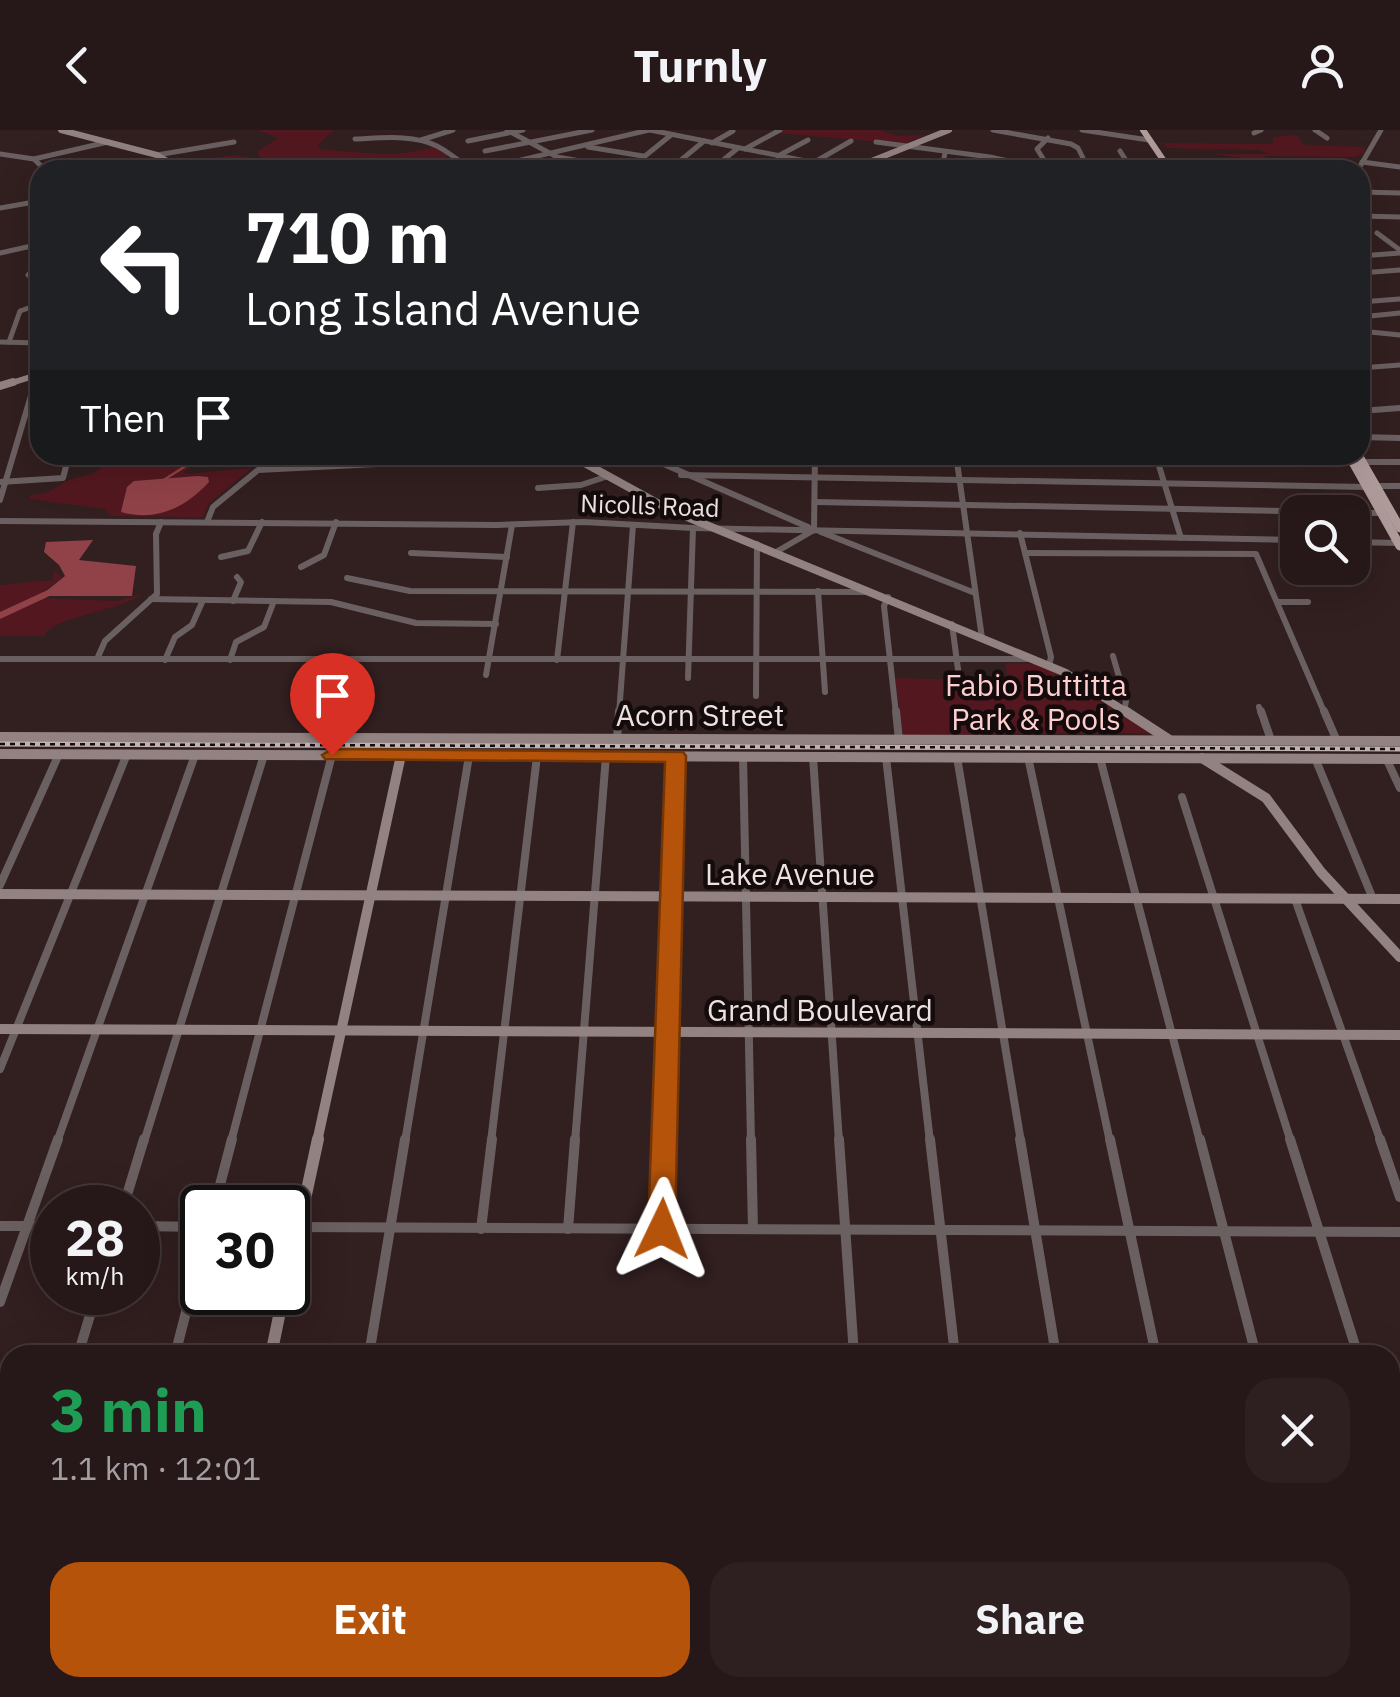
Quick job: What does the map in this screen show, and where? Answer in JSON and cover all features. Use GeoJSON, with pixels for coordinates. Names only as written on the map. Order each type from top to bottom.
{"type":"FeatureCollection","features":[{"type":"Feature","properties":{"kind":"main road"},"geometry":{"type":"LineString","coordinates":[[1143,130],[1163,160]]}},
{"type":"Feature","properties":{"kind":"main road"},"geometry":{"type":"LineString","coordinates":[[1151,130],[1171,160]]}},
{"type":"Feature","properties":{"kind":"main road"},"geometry":{"type":"LineString","coordinates":[[1359,465],[1400,528]]}},
{"type":"Feature","properties":{"kind":"main road"},"geometry":{"type":"LineString","coordinates":[[1391,512],[1399,544]]}},
{"type":"Feature","properties":{"kind":"street"},"geometry":{"type":"LineString","coordinates":[[60,130],[164,160]]}},
{"type":"Feature","properties":{"kind":"street"},"geometry":{"type":"LineString","coordinates":[[421,140],[453,130]]}},
{"type":"Feature","properties":{"kind":"street"},"geometry":{"type":"LineString","coordinates":[[468,141],[523,130]]}},
{"type":"Feature","properties":{"kind":"street"},"geometry":{"type":"LineString","coordinates":[[485,152],[592,130]]}},
{"type":"Feature","properties":{"kind":"street"},"geometry":{"type":"LineString","coordinates":[[521,160],[649,130],[797,160]]}},
{"type":"Feature","properties":{"kind":"street"},"geometry":{"type":"LineString","coordinates":[[726,160],[780,130]]}},
{"type":"Feature","properties":{"kind":"street"},"geometry":{"type":"LineString","coordinates":[[875,160],[949,130]]}},
{"type":"Feature","properties":{"kind":"street"},"geometry":{"type":"LineString","coordinates":[[993,130],[1075,146],[1083,160]]}},
{"type":"Feature","properties":{"kind":"street"},"geometry":{"type":"LineString","coordinates":[[1082,130],[1150,140]]}},
{"type":"Feature","properties":{"kind":"street"},"geometry":{"type":"LineString","coordinates":[[1315,130],[1327,138]]}},
{"type":"Feature","properties":{"kind":"street"},"geometry":{"type":"LineString","coordinates":[[1370,130],[1377,136]]}},
{"type":"Feature","properties":{"kind":"street"},"geometry":{"type":"LineString","coordinates":[[1363,160],[1381,130]]}},
{"type":"Feature","properties":{"kind":"street"},"geometry":{"type":"LineString","coordinates":[[510,131],[550,153],[583,160]]}},
{"type":"Feature","properties":{"kind":"street"},"geometry":{"type":"LineString","coordinates":[[712,142],[733,132]]}},
{"type":"Feature","properties":{"kind":"street"},"geometry":{"type":"LineString","coordinates":[[998,137],[1005,132]]}},
{"type":"Feature","properties":{"kind":"street"},"geometry":{"type":"LineString","coordinates":[[640,160],[671,134]]}},
{"type":"Feature","properties":{"kind":"street"},"geometry":{"type":"LineString","coordinates":[[1044,160],[1037,149],[1048,138]]}},
{"type":"Feature","properties":{"kind":"street"},"geometry":{"type":"LineString","coordinates":[[355,139],[421,140],[440,146],[454,160]]}},
{"type":"Feature","properties":{"kind":"street"},"geometry":{"type":"LineString","coordinates":[[778,156],[808,140]]}},
{"type":"Feature","properties":{"kind":"street"},"geometry":{"type":"LineString","coordinates":[[681,160],[704,141]]}},
{"type":"Feature","properties":{"kind":"street"},"geometry":{"type":"LineString","coordinates":[[817,160],[851,141]]}},
{"type":"Feature","properties":{"kind":"street"},"geometry":{"type":"LineString","coordinates":[[0,154],[34,159],[108,142]]}},
{"type":"Feature","properties":{"kind":"street"},"geometry":{"type":"LineString","coordinates":[[157,156],[234,142]]}},
{"type":"Feature","properties":{"kind":"street"},"geometry":{"type":"LineString","coordinates":[[876,142],[1003,160]]}},
{"type":"Feature","properties":{"kind":"street"},"geometry":{"type":"LineString","coordinates":[[584,146],[643,156]]}},
{"type":"Feature","properties":{"kind":"street"},"geometry":{"type":"LineString","coordinates":[[1120,151],[1126,160]]}},
{"type":"Feature","properties":{"kind":"street"},"geometry":{"type":"LineString","coordinates":[[943,160],[944,153]]}},
{"type":"Feature","properties":{"kind":"street"},"geometry":{"type":"LineString","coordinates":[[1370,163],[1400,167]]}},
{"type":"Feature","properties":{"kind":"street"},"geometry":{"type":"LineString","coordinates":[[1370,192],[1400,193]]}},
{"type":"Feature","properties":{"kind":"street"},"geometry":{"type":"LineString","coordinates":[[0,208],[30,203]]}},
{"type":"Feature","properties":{"kind":"street"},"geometry":{"type":"LineString","coordinates":[[1370,216],[1400,217]]}},
{"type":"Feature","properties":{"kind":"street"},"geometry":{"type":"LineString","coordinates":[[1377,233],[1400,252]]}},
{"type":"Feature","properties":{"kind":"street"},"geometry":{"type":"LineString","coordinates":[[0,253],[30,246]]}},
{"type":"Feature","properties":{"kind":"street"},"geometry":{"type":"LineString","coordinates":[[1370,255],[1400,252]]}},
{"type":"Feature","properties":{"kind":"street"},"geometry":{"type":"LineString","coordinates":[[1370,272],[1400,270]]}},
{"type":"Feature","properties":{"kind":"street"},"geometry":{"type":"LineString","coordinates":[[1370,301],[1397,299],[1400,311],[1370,315]]}},
{"type":"Feature","properties":{"kind":"street"},"geometry":{"type":"LineString","coordinates":[[9,342],[20,311],[30,308]]}},
{"type":"Feature","properties":{"kind":"street"},"geometry":{"type":"LineString","coordinates":[[1370,332],[1400,335]]}},
{"type":"Feature","properties":{"kind":"street"},"geometry":{"type":"LineString","coordinates":[[0,342],[30,343]]}},
{"type":"Feature","properties":{"kind":"street"},"geometry":{"type":"LineString","coordinates":[[1370,367],[1400,365]]}},
{"type":"Feature","properties":{"kind":"street"},"geometry":{"type":"LineString","coordinates":[[0,386],[30,377]]}},
{"type":"Feature","properties":{"kind":"street"},"geometry":{"type":"LineString","coordinates":[[0,500],[30,402]]}},
{"type":"Feature","properties":{"kind":"street"},"geometry":{"type":"LineString","coordinates":[[1370,410],[1400,408]]}},
{"type":"Feature","properties":{"kind":"street"},"geometry":{"type":"LineString","coordinates":[[1370,437],[1400,438]]}},
{"type":"Feature","properties":{"kind":"street"},"geometry":{"type":"LineString","coordinates":[[1370,459],[1400,462]]}},
{"type":"Feature","properties":{"kind":"street"},"geometry":{"type":"LineString","coordinates":[[3,481],[63,478],[66,465]]}},
{"type":"Feature","properties":{"kind":"street"},"geometry":{"type":"LineString","coordinates":[[207,522],[214,507],[258,470],[356,465]]}},
{"type":"Feature","properties":{"kind":"street"},"geometry":{"type":"LineString","coordinates":[[588,465],[691,524],[757,544],[1049,666],[1171,741]]}},
{"type":"Feature","properties":{"kind":"street"},"geometry":{"type":"LineString","coordinates":[[592,467],[597,465]]}},
{"type":"Feature","properties":{"kind":"street"},"geometry":{"type":"LineString","coordinates":[[662,465],[975,593]]}},
{"type":"Feature","properties":{"kind":"street"},"geometry":{"type":"LineString","coordinates":[[814,530],[815,465]]}},
{"type":"Feature","properties":{"kind":"street"},"geometry":{"type":"LineString","coordinates":[[958,465],[982,638]]}},
{"type":"Feature","properties":{"kind":"street"},"geometry":{"type":"LineString","coordinates":[[1159,465],[1181,538]]}},
{"type":"Feature","properties":{"kind":"street"},"geometry":{"type":"LineString","coordinates":[[680,475],[1400,486]]}},
{"type":"Feature","properties":{"kind":"street"},"geometry":{"type":"LineString","coordinates":[[538,488],[581,485],[608,476]]}},
{"type":"Feature","properties":{"kind":"street"},"geometry":{"type":"LineString","coordinates":[[815,502],[1280,511]]}},
{"type":"Feature","properties":{"kind":"street","name":"Nicolls Road"},"geometry":{"type":"LineString","coordinates":[[0,521],[512,525],[573,522],[678,528]]}},
{"type":"Feature","properties":{"kind":"street"},"geometry":{"type":"LineString","coordinates":[[97,659],[105,641],[157,594],[156,534],[162,522]]}},
{"type":"Feature","properties":{"kind":"street"},"geometry":{"type":"LineString","coordinates":[[221,557],[248,550],[262,522]]}},
{"type":"Feature","properties":{"kind":"street"},"geometry":{"type":"LineString","coordinates":[[301,567],[324,555],[336,522]]}},
{"type":"Feature","properties":{"kind":"street"},"geometry":{"type":"LineString","coordinates":[[556,660],[573,522]]}},
{"type":"Feature","properties":{"kind":"street"},"geometry":{"type":"LineString","coordinates":[[678,528],[691,524]]}},
{"type":"Feature","properties":{"kind":"street"},"geometry":{"type":"LineString","coordinates":[[688,678],[691,524]]}},
{"type":"Feature","properties":{"kind":"street"},"geometry":{"type":"LineString","coordinates":[[486,675],[512,525]]}},
{"type":"Feature","properties":{"kind":"street"},"geometry":{"type":"LineString","coordinates":[[617,738],[633,525]]}},
{"type":"Feature","properties":{"kind":"street","name":"Nicolls Road"},"geometry":{"type":"LineString","coordinates":[[716,529],[1280,540]]}},
{"type":"Feature","properties":{"kind":"street"},"geometry":{"type":"LineString","coordinates":[[776,552],[814,530]]}},
{"type":"Feature","properties":{"kind":"street"},"geometry":{"type":"LineString","coordinates":[[1020,533],[1051,657],[1049,666]]}},
{"type":"Feature","properties":{"kind":"street"},"geometry":{"type":"LineString","coordinates":[[1370,543],[1399,544]]}},
{"type":"Feature","properties":{"kind":"street"},"geometry":{"type":"LineString","coordinates":[[756,696],[757,544]]}},
{"type":"Feature","properties":{"kind":"street"},"geometry":{"type":"LineString","coordinates":[[410,553],[507,557]]}},
{"type":"Feature","properties":{"kind":"street"},"geometry":{"type":"LineString","coordinates":[[1026,553],[1256,554],[1337,741]]}},
{"type":"Feature","properties":{"kind":"street"},"geometry":{"type":"LineString","coordinates":[[234,601],[241,582],[237,577]]}},
{"type":"Feature","properties":{"kind":"street"},"geometry":{"type":"LineString","coordinates":[[347,578],[400,590],[877,592]]}},
{"type":"Feature","properties":{"kind":"street"},"geometry":{"type":"LineString","coordinates":[[818,592],[825,692]]}},
{"type":"Feature","properties":{"kind":"street"},"geometry":{"type":"LineString","coordinates":[[888,596],[884,606],[898,740]]}},
{"type":"Feature","properties":{"kind":"street"},"geometry":{"type":"LineString","coordinates":[[151,599],[331,602],[416,623],[496,624]]}},
{"type":"Feature","properties":{"kind":"street"},"geometry":{"type":"LineString","coordinates":[[165,660],[175,637],[192,626],[203,600]]}},
{"type":"Feature","properties":{"kind":"street"},"geometry":{"type":"LineString","coordinates":[[230,660],[236,642],[264,627],[274,601]]}},
{"type":"Feature","properties":{"kind":"street"},"geometry":{"type":"LineString","coordinates":[[1279,602],[1308,602]]}},
{"type":"Feature","properties":{"kind":"street"},"geometry":{"type":"LineString","coordinates":[[952,624],[959,677]]}},
{"type":"Feature","properties":{"kind":"street"},"geometry":{"type":"LineString","coordinates":[[293,660],[298,646]]}},
{"type":"Feature","properties":{"kind":"street"},"geometry":{"type":"LineString","coordinates":[[1113,656],[1126,700],[1124,711]]}},
{"type":"Feature","properties":{"kind":"street"},"geometry":{"type":"LineString","coordinates":[[0,659],[1032,659]]}},
{"type":"Feature","properties":{"kind":"street"},"geometry":{"type":"LineString","coordinates":[[1259,707],[1271,740]]}},
{"type":"Feature","properties":{"kind":"street","name":"Acorn Street"},"geometry":{"type":"LineString","coordinates":[[0,737],[1400,741]]}},
{"type":"Feature","properties":{"kind":"street"},"geometry":{"type":"LineString","coordinates":[[0,754],[1400,759]]}},
{"type":"Feature","properties":{"kind":"street"},"geometry":{"type":"LineString","coordinates":[[0,885],[58,754]]}},
{"type":"Feature","properties":{"kind":"street"},"geometry":{"type":"LineString","coordinates":[[0,1069],[127,754]]}},
{"type":"Feature","properties":{"kind":"street"},"geometry":{"type":"LineString","coordinates":[[0,1302],[196,754]]}},
{"type":"Feature","properties":{"kind":"street"},"geometry":{"type":"LineString","coordinates":[[130,1185],[264,755]]}},
{"type":"Feature","properties":{"kind":"street"},"geometry":{"type":"LineString","coordinates":[[220,1185],[332,755]]}},
{"type":"Feature","properties":{"kind":"street"},"geometry":{"type":"LineString","coordinates":[[303,1185],[401,755]]}},
{"type":"Feature","properties":{"kind":"street"},"geometry":{"type":"LineString","coordinates":[[372,1345],[470,756]]}},
{"type":"Feature","properties":{"kind":"street"},"geometry":{"type":"LineString","coordinates":[[481,1229],[537,756]]}},
{"type":"Feature","properties":{"kind":"street"},"geometry":{"type":"LineString","coordinates":[[568,1229],[606,756]]}},
{"type":"Feature","properties":{"kind":"street"},"geometry":{"type":"LineString","coordinates":[[662,1229],[675,756]]}},
{"type":"Feature","properties":{"kind":"street"},"geometry":{"type":"LineString","coordinates":[[743,756],[753,1230]]}},
{"type":"Feature","properties":{"kind":"street"},"geometry":{"type":"LineString","coordinates":[[814,757],[853,1345]]}},
{"type":"Feature","properties":{"kind":"street"},"geometry":{"type":"LineString","coordinates":[[886,757],[954,1345]]}},
{"type":"Feature","properties":{"kind":"street"},"geometry":{"type":"LineString","coordinates":[[957,757],[1054,1345]]}},
{"type":"Feature","properties":{"kind":"street"},"geometry":{"type":"LineString","coordinates":[[1028,757],[1154,1345]]}},
{"type":"Feature","properties":{"kind":"street"},"geometry":{"type":"LineString","coordinates":[[1100,758],[1253,1345]]}},
{"type":"Feature","properties":{"kind":"street"},"geometry":{"type":"LineString","coordinates":[[1202,758],[1266,798],[1321,872],[1398,954],[1400,965]]}},
{"type":"Feature","properties":{"kind":"street"},"geometry":{"type":"LineString","coordinates":[[1315,758],[1373,899]]}},
{"type":"Feature","properties":{"kind":"street"},"geometry":{"type":"LineString","coordinates":[[1386,758],[1400,788]]}},
{"type":"Feature","properties":{"kind":"street"},"geometry":{"type":"LineString","coordinates":[[1182,798],[1355,1345]]}},
{"type":"Feature","properties":{"kind":"street","name":"Lake Avenue"},"geometry":{"type":"LineString","coordinates":[[0,894],[1400,899]]}},
{"type":"Feature","properties":{"kind":"street"},"geometry":{"type":"LineString","coordinates":[[1294,899],[1400,1197]]}},
{"type":"Feature","properties":{"kind":"street","name":"Grand Boulevard"},"geometry":{"type":"LineString","coordinates":[[0,1029],[1400,1034]]}},
{"type":"Feature","properties":{"kind":"street"},"geometry":{"type":"LineString","coordinates":[[0,1226],[30,1226]]}},
{"type":"Feature","properties":{"kind":"street"},"geometry":{"type":"LineString","coordinates":[[310,1226],[1400,1232]]}},
{"type":"Feature","properties":{"kind":"street"},"geometry":{"type":"LineString","coordinates":[[81,1345],[90,1315]]}},
{"type":"Feature","properties":{"kind":"street"},"geometry":{"type":"LineString","coordinates":[[178,1345],[185,1315]]}},
{"type":"Feature","properties":{"kind":"street"},"geometry":{"type":"LineString","coordinates":[[273,1345],[279,1315]]}},
{"type":"Feature","properties":{"kind":"street"},"geometry":{"type":"LineString","coordinates":[[196,1697],[325,1697]]}},
{"type":"Feature","properties":{"kind":"green space"},"geometry":{"type":"Polygon","coordinates":[[[258,130],[334,130],[318,145],[319,149],[363,153],[436,146],[446,153],[447,160],[203,159],[236,155],[260,159],[257,152],[278,138],[258,130]]]}},
{"type":"Feature","properties":{"kind":"green space"},"geometry":{"type":"Polygon","coordinates":[[[879,130],[899,136],[926,135],[903,144],[779,133],[879,130]]]}},
{"type":"Feature","properties":{"kind":"green space"},"geometry":{"type":"Polygon","coordinates":[[[1297,135],[1303,145],[1365,147],[1364,153],[1355,157],[1265,156],[1266,160],[1238,160],[1213,154],[1269,154],[1260,150],[1168,148],[1163,143],[1273,144],[1273,137],[1297,135]]]}},
{"type":"Feature","properties":{"kind":"green space"},"geometry":{"type":"Polygon","coordinates":[[[195,465],[183,472],[187,474],[252,468],[209,503],[203,517],[111,516],[104,509],[30,499],[30,495],[49,492],[101,468],[195,465]]]}},
{"type":"Feature","properties":{"kind":"green space"},"geometry":{"type":"Polygon","coordinates":[[[54,569],[62,578],[35,598],[118,601],[142,594],[60,624],[44,636],[0,636],[0,585],[53,580],[54,569]]]}},
{"type":"Feature","properties":{"kind":"green space","name":"Fabio Buttitta Park & Pools"},"geometry":{"type":"Polygon","coordinates":[[[1005,663],[1037,664],[1056,672],[1150,733],[903,735],[895,678],[1008,681],[1005,663]]]}},
{"type":"Feature","properties":{"kind":"shaded area"},"geometry":{"type":"Polygon","coordinates":[[[208,477],[209,482],[181,505],[147,515],[121,512],[127,487],[134,481],[208,477]]]}},
{"type":"Feature","properties":{"kind":"shaded area"},"geometry":{"type":"Polygon","coordinates":[[[93,540],[79,560],[136,566],[132,596],[40,596],[65,576],[44,552],[46,542],[93,540]]]}},
{"type":"Feature","properties":{"kind":"waterway"},"geometry":{"type":"LineString","coordinates":[[162,481],[187,465]]}},
{"type":"Feature","properties":{"kind":"waterway"},"geometry":{"type":"LineString","coordinates":[[0,616],[52,591]]}},
{"type":"Feature","properties":{"kind":"railway"},"geometry":{"type":"LineString","coordinates":[[0,744],[1400,749]]}},
{"type":"Feature","properties":{"kind":"route"},"geometry":{"type":"LineString","coordinates":[[332,755],[675,756],[662,1229]]}}]}
